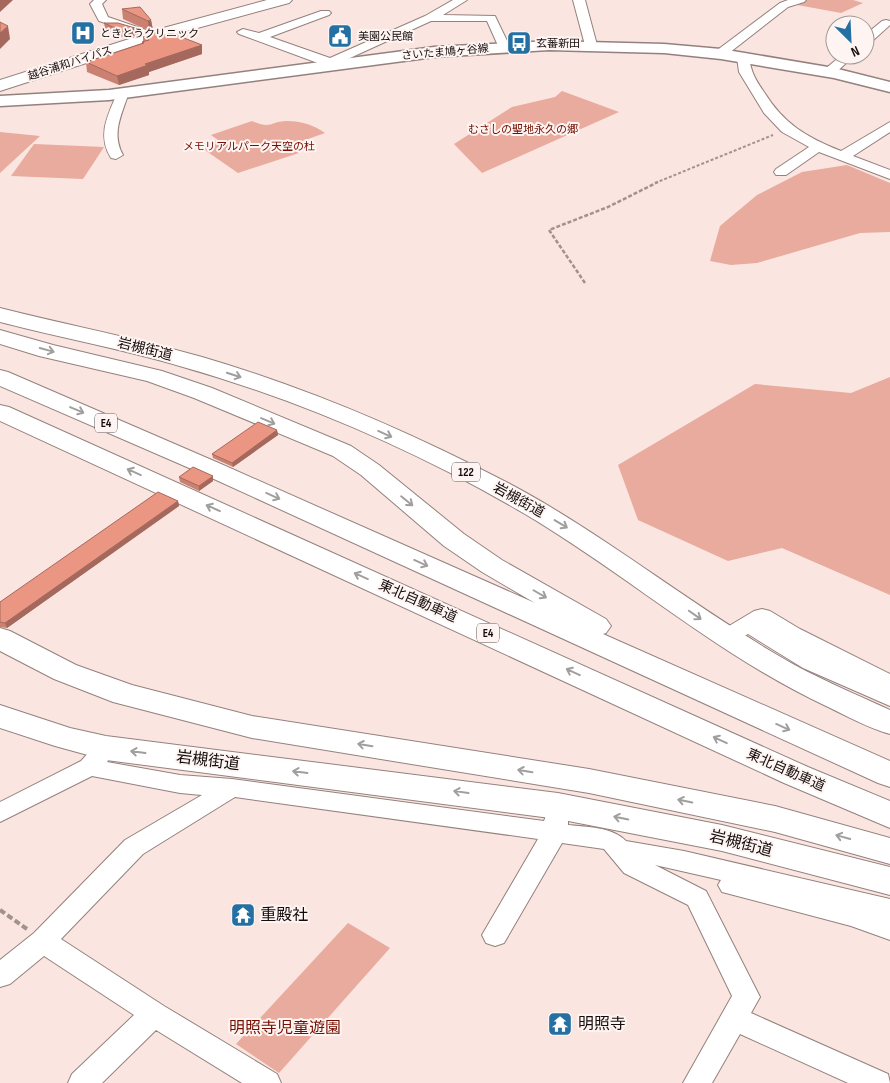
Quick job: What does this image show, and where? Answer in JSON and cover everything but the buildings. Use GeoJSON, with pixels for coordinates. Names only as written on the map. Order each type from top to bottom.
{"type":"FeatureCollection","features":[{"type":"Feature","properties":{"kind":"highway","name":"越谷浦和バイパス"},"geometry":{"type":"LineString","coordinates":[[0,78],[142,32],[263,0]]}},
{"type":"Feature","properties":{"kind":"highway","name":"越谷浦和バイパス"},"geometry":{"type":"LineString","coordinates":[[0,86],[173,30],[284,0]]}},
{"type":"Feature","properties":{"kind":"highway"},"geometry":{"type":"LineString","coordinates":[[0,301],[54,320],[118,336],[194,362]]}},
{"type":"Feature","properties":{"kind":"highway","name":"岩槻街道"},"geometry":{"type":"LineString","coordinates":[[0,315],[194,362],[283,392],[432,455],[501,490],[593,543],[737,631],[771,665],[818,690],[890,722]]}},
{"type":"Feature","properties":{"kind":"highway"},"geometry":{"type":"LineString","coordinates":[[0,337],[47,351],[154,376],[203,393],[342,451],[370,470],[454,540],[492,566],[738,708]]}},
{"type":"Feature","properties":{"kind":"highway","name":"E4"},"geometry":{"type":"LineString","coordinates":[[0,377],[212,469],[890,775]]}},
{"type":"Feature","properties":{"kind":"highway","name":"東北自動車道"},"geometry":{"type":"LineString","coordinates":[[0,412],[796,775],[890,815]]}},
{"type":"Feature","properties":{"kind":"highway"},"geometry":{"type":"LineString","coordinates":[[0,638],[65,672],[124,694],[252,726],[589,781],[774,819],[890,851]]}},
{"type":"Feature","properties":{"kind":"highway","name":"岩槻街道"},"geometry":{"type":"LineString","coordinates":[[0,716],[66,738],[97,758],[556,819],[722,838],[890,881]]}},
{"type":"Feature","properties":{"kind":"main road","name":"さいたま鳩ヶ谷線"},"geometry":{"type":"LineString","coordinates":[[0,101],[120,94],[333,63],[434,52],[504,47],[644,47],[720,54],[829,72],[890,87]]}},
{"type":"Feature","properties":{"kind":"street"},"geometry":{"type":"LineString","coordinates":[[100,0],[96,4],[103,19],[142,32]]}},
{"type":"Feature","properties":{"kind":"street"},"geometry":{"type":"LineString","coordinates":[[243,32],[333,63],[429,18],[461,0]]}},
{"type":"Feature","properties":{"kind":"street"},"geometry":{"type":"LineString","coordinates":[[579,0],[591,46]]}},
{"type":"Feature","properties":{"kind":"street"},"geometry":{"type":"LineString","coordinates":[[720,54],[784,4],[800,0]]}},
{"type":"Feature","properties":{"kind":"street"},"geometry":{"type":"LineString","coordinates":[[260,37],[325,12]]}},
{"type":"Feature","properties":{"kind":"street"},"geometry":{"type":"LineString","coordinates":[[429,18],[491,18],[504,47]]}},
{"type":"Feature","properties":{"kind":"street"},"geometry":{"type":"LineString","coordinates":[[875,32],[886,23]]}},
{"type":"Feature","properties":{"kind":"street"},"geometry":{"type":"LineString","coordinates":[[743,57],[745,72],[769,110],[788,129],[818,147],[890,175]]}},
{"type":"Feature","properties":{"kind":"street"},"geometry":{"type":"LineString","coordinates":[[829,72],[837,65]]}},
{"type":"Feature","properties":{"kind":"street"},"geometry":{"type":"LineString","coordinates":[[116,155],[109,141],[110,124],[121,98],[120,94]]}},
{"type":"Feature","properties":{"kind":"street"},"geometry":{"type":"LineString","coordinates":[[843,156],[890,126]]}},
{"type":"Feature","properties":{"kind":"street"},"geometry":{"type":"LineString","coordinates":[[781,172],[818,147]]}},
{"type":"Feature","properties":{"kind":"street"},"geometry":{"type":"LineString","coordinates":[[737,631],[762,616],[792,634],[890,683]]}},
{"type":"Feature","properties":{"kind":"street"},"geometry":{"type":"LineString","coordinates":[[737,631],[890,698]]}},
{"type":"Feature","properties":{"kind":"street"},"geometry":{"type":"LineString","coordinates":[[0,813],[97,758],[180,784],[556,819],[611,841],[625,858],[696,898],[746,997],[697,1083]]}},
{"type":"Feature","properties":{"kind":"street"},"geometry":{"type":"LineString","coordinates":[[0,976],[43,941],[134,847],[232,788]]}},
{"type":"Feature","properties":{"kind":"street"},"geometry":{"type":"LineString","coordinates":[[496,935],[556,819]]}},
{"type":"Feature","properties":{"kind":"street"},"geometry":{"type":"LineString","coordinates":[[625,858],[693,862],[890,909]]}},
{"type":"Feature","properties":{"kind":"street"},"geometry":{"type":"LineString","coordinates":[[625,858],[854,916],[890,929]]}},
{"type":"Feature","properties":{"kind":"street"},"geometry":{"type":"LineString","coordinates":[[43,941],[154,1014],[267,1083]]}},
{"type":"Feature","properties":{"kind":"street"},"geometry":{"type":"LineString","coordinates":[[82,1083],[154,1014]]}},
{"type":"Feature","properties":{"kind":"street"},"geometry":{"type":"LineString","coordinates":[[734,1018],[878,1083]]}},
{"type":"Feature","properties":{"kind":"path"},"geometry":{"type":"LineString","coordinates":[[585,283],[549,230],[608,207],[643,188],[788,129]]}},
{"type":"Feature","properties":{"kind":"path"},"geometry":{"type":"LineString","coordinates":[[0,910],[43,941]]}},
{"type":"Feature","properties":{"kind":"green space"},"geometry":{"type":"Polygon","coordinates":[[[806,0],[853,0],[863,3],[841,13],[792,4],[806,0]]]}},
{"type":"Feature","properties":{"kind":"green space","name":"むさしの聖地永久の郷"},"geometry":{"type":"Polygon","coordinates":[[[562,91],[619,112],[482,173],[454,144],[512,107],[555,97],[562,91]]]}},
{"type":"Feature","properties":{"kind":"green space","name":"メモリアルパーク天空の杜"},"geometry":{"type":"Polygon","coordinates":[[[252,121],[264,125],[281,121],[297,122],[307,124],[325,133],[288,146],[299,153],[238,173],[199,146],[218,140],[211,135],[252,121]]]}},
{"type":"Feature","properties":{"kind":"green space"},"geometry":{"type":"Polygon","coordinates":[[[0,132],[40,136],[0,173],[0,132]]]}},
{"type":"Feature","properties":{"kind":"green space"},"geometry":{"type":"Polygon","coordinates":[[[34,144],[104,147],[83,179],[11,176],[34,144]]]}},
{"type":"Feature","properties":{"kind":"green space"},"geometry":{"type":"Polygon","coordinates":[[[847,165],[890,183],[890,232],[860,233],[757,263],[731,265],[710,261],[720,226],[757,195],[802,172],[847,165]]]}},
{"type":"Feature","properties":{"kind":"green space"},"geometry":{"type":"Polygon","coordinates":[[[890,377],[890,595],[782,548],[728,561],[638,520],[618,465],[755,384],[851,393],[890,377]]]}},
{"type":"Feature","properties":{"kind":"green space","name":"明照寺児童遊園"},"geometry":{"type":"Polygon","coordinates":[[[348,923],[390,948],[279,1073],[236,1044],[348,923]]]}},
{"type":"Feature","properties":{"kind":"place","name":"ときとうクリニック"},"geometry":{"type":"Point","coordinates":[83,33]}},
{"type":"Feature","properties":{"kind":"place","name":"美園公民館"},"geometry":{"type":"Point","coordinates":[340,36]}},
{"type":"Feature","properties":{"kind":"place","name":"玄蕃新田"},"geometry":{"type":"Point","coordinates":[519,43]}},
{"type":"Feature","properties":{"kind":"place","name":"重殿社"},"geometry":{"type":"Point","coordinates":[243,915]}},
{"type":"Feature","properties":{"kind":"place","name":"明照寺"},"geometry":{"type":"Point","coordinates":[560,1024]}}]}
